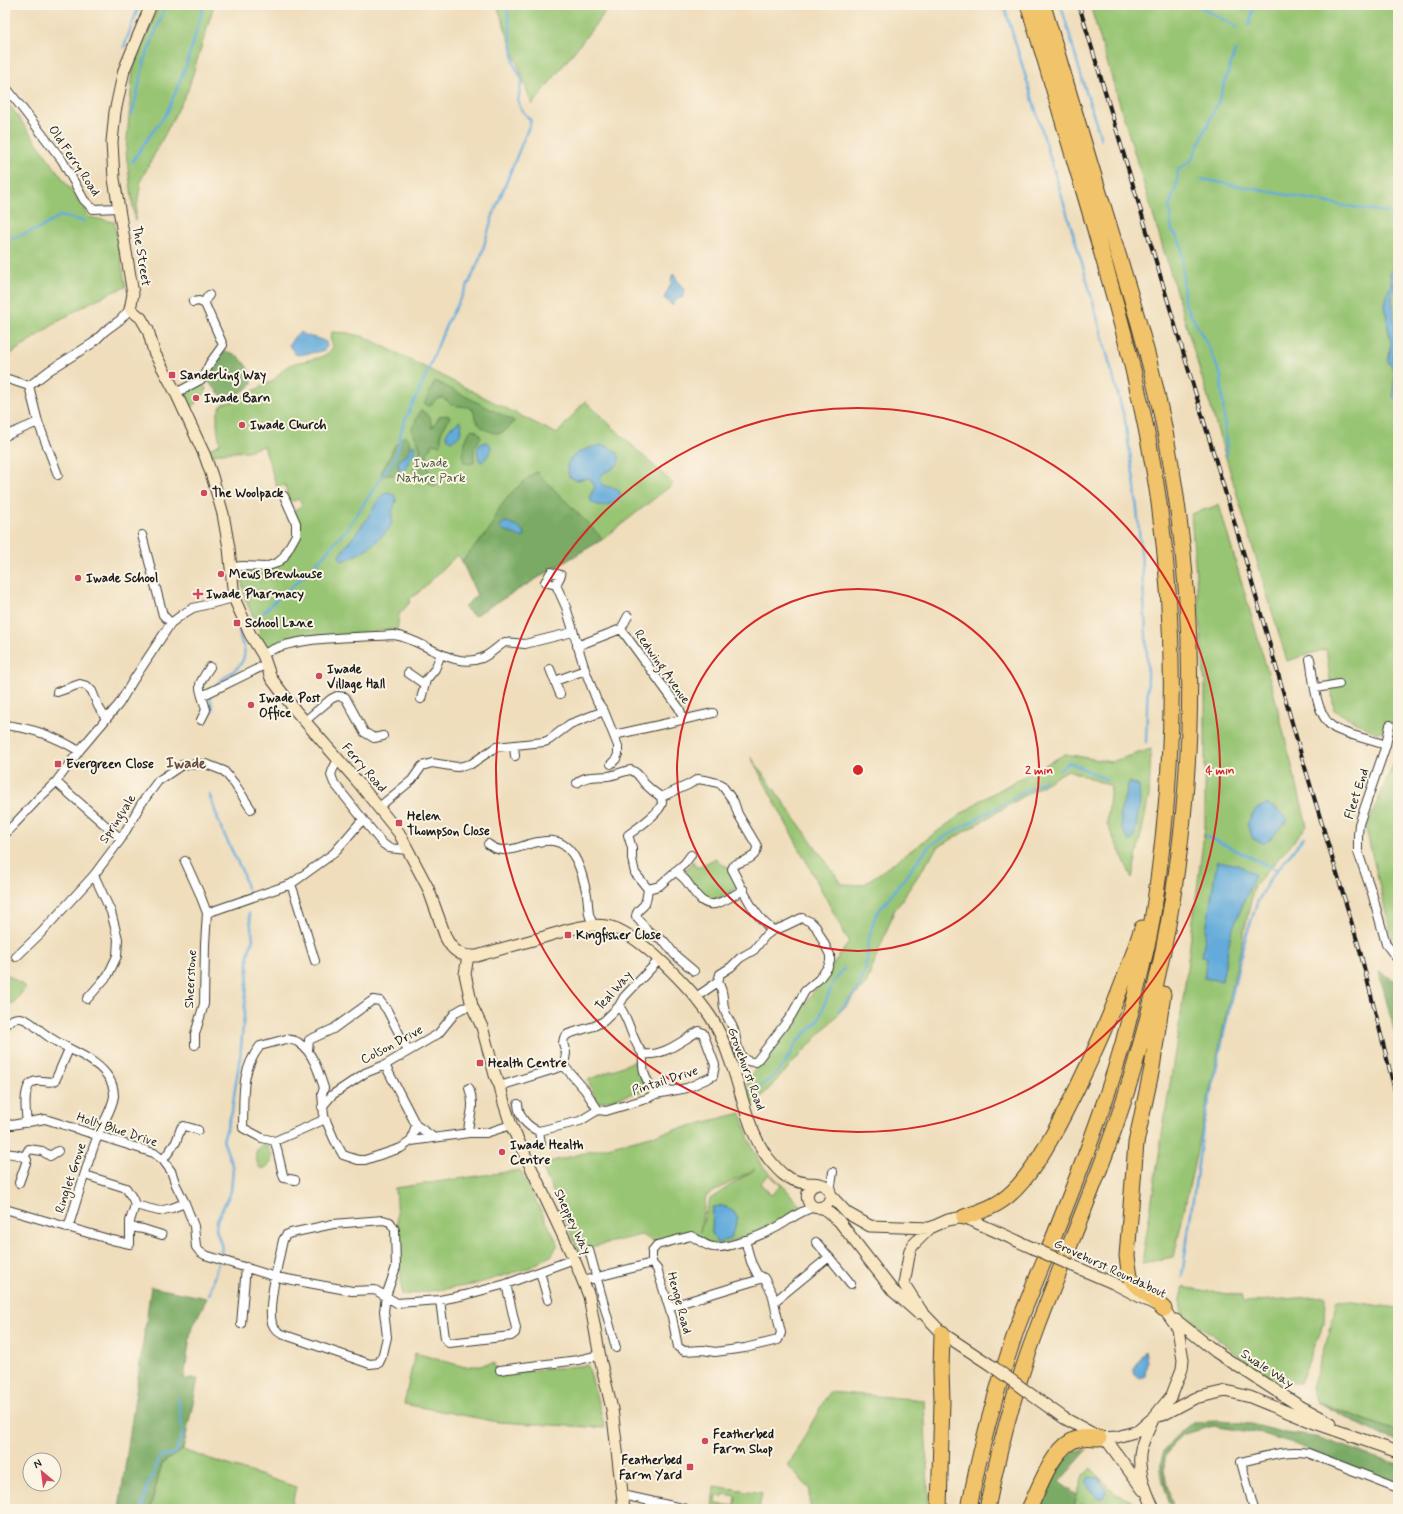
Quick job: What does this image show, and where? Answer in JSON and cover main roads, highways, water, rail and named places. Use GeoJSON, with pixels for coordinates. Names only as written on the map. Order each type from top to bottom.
{"type":"FeatureCollection","features":[{"type":"Feature","properties":{"kind":"highway"},"geometry":{"type":"LineString","coordinates":[[969,1509],[987,1427],[1011,1346],[1087,1152],[1111,1085],[1138,985],[1149,935],[1160,869],[1169,783],[1171,741],[1172,672],[1170,618],[1158,501],[1144,417],[1119,314],[1028,5]]}},
{"type":"Feature","properties":{"kind":"highway"},"geometry":{"type":"LineString","coordinates":[[987,1509],[1013,1403],[1036,1332],[1100,1170],[1132,1076],[1157,984],[1179,863],[1189,755],[1190,675],[1186,580],[1180,522],[1162,415],[1134,308],[1042,5]]}},
{"type":"Feature","properties":{"kind":"highway"},"geometry":{"type":"LineString","coordinates":[[1164,1309],[1132,1281],[1127,1256],[1136,1143],[1152,1068],[1180,888],[1179,863]]}},
{"type":"Feature","properties":{"kind":"highway"},"geometry":{"type":"LineString","coordinates":[[964,1217],[996,1204],[1007,1197],[1031,1170],[1051,1138],[1092,1058],[1111,1013],[1139,938],[1160,869]]}},
{"type":"Feature","properties":{"kind":"highway"},"geometry":{"type":"LineString","coordinates":[[939,1509],[942,1333]]}},
{"type":"Feature","properties":{"kind":"highway"},"geometry":{"type":"LineString","coordinates":[[1029,1509],[1054,1458],[1066,1445],[1080,1438],[1100,1438]]}},
{"type":"Feature","properties":{"kind":"water"},"geometry":{"type":"Polygon","coordinates":[[[1398,251],[1398,271],[1392,295],[1396,346],[1393,359],[1398,372],[1398,400],[1394,399],[1393,394],[1395,376],[1392,367],[1388,362],[1391,342],[1385,305],[1391,284],[1390,273],[1398,251]]]}},
{"type":"Feature","properties":{"kind":"water"},"geometry":{"type":"Polygon","coordinates":[[[672,275],[675,275],[678,282],[684,288],[683,297],[678,299],[672,305],[664,298],[671,284],[672,275]]]}},
{"type":"Feature","properties":{"kind":"water"},"geometry":{"type":"Polygon","coordinates":[[[301,332],[326,342],[327,347],[323,351],[298,355],[295,354],[289,345],[295,336],[301,332]]]}},
{"type":"Feature","properties":{"kind":"water"},"geometry":{"type":"Polygon","coordinates":[[[460,421],[462,423],[460,434],[457,438],[451,441],[448,439],[446,434],[449,429],[460,421]]]}},
{"type":"Feature","properties":{"kind":"water"},"geometry":{"type":"Polygon","coordinates":[[[485,442],[489,443],[491,447],[490,452],[485,460],[481,462],[479,460],[477,450],[479,445],[485,442]]]}},
{"type":"Feature","properties":{"kind":"water"},"geometry":{"type":"Polygon","coordinates":[[[413,445],[415,446],[414,454],[405,469],[400,469],[398,466],[399,460],[407,454],[413,445]]]}},
{"type":"Feature","properties":{"kind":"water"},"geometry":{"type":"Polygon","coordinates":[[[601,445],[615,451],[619,456],[619,459],[615,467],[602,474],[601,482],[604,486],[618,489],[621,495],[611,504],[603,506],[595,504],[591,501],[590,496],[595,487],[590,478],[576,480],[569,477],[567,467],[568,462],[575,455],[591,447],[601,445]]]}},
{"type":"Feature","properties":{"kind":"water"},"geometry":{"type":"Polygon","coordinates":[[[389,492],[396,498],[390,528],[371,546],[355,556],[342,561],[339,556],[340,554],[367,519],[380,497],[389,492]]]}},
{"type":"Feature","properties":{"kind":"water"},"geometry":{"type":"Polygon","coordinates":[[[507,522],[522,530],[525,535],[523,538],[501,529],[500,527],[503,523],[507,522]]]}},
{"type":"Feature","properties":{"kind":"water"},"geometry":{"type":"Polygon","coordinates":[[[1129,782],[1139,786],[1140,804],[1134,838],[1130,842],[1121,827],[1120,813],[1129,782]]]}},
{"type":"Feature","properties":{"kind":"water"},"geometry":{"type":"Polygon","coordinates":[[[1266,804],[1276,808],[1288,820],[1265,844],[1253,839],[1247,824],[1255,810],[1266,804]]]}},
{"type":"Feature","properties":{"kind":"water"},"geometry":{"type":"Polygon","coordinates":[[[1217,861],[1239,865],[1255,875],[1231,933],[1222,981],[1204,978],[1207,957],[1202,956],[1217,861]]]}},
{"type":"Feature","properties":{"kind":"water"},"geometry":{"type":"Polygon","coordinates":[[[713,1207],[727,1207],[731,1210],[738,1219],[730,1239],[717,1243],[712,1233],[713,1207]]]}},
{"type":"Feature","properties":{"kind":"water"},"geometry":{"type":"Polygon","coordinates":[[[1145,1351],[1147,1361],[1145,1376],[1140,1378],[1134,1373],[1134,1369],[1145,1351]]]}},
{"type":"Feature","properties":{"kind":"water"},"geometry":{"type":"Polygon","coordinates":[[[1089,1477],[1100,1478],[1102,1484],[1108,1491],[1102,1499],[1095,1496],[1086,1482],[1089,1477]]]}},
{"type":"Feature","properties":{"kind":"waterway"},"geometry":{"type":"LineString","coordinates":[[124,47],[139,5]]}},
{"type":"Feature","properties":{"kind":"waterway"},"geometry":{"type":"LineString","coordinates":[[132,115],[145,59],[166,5]]}},
{"type":"Feature","properties":{"kind":"waterway"},"geometry":{"type":"LineString","coordinates":[[132,162],[167,113],[187,63],[204,5]]}},
{"type":"Feature","properties":{"kind":"waterway"},"geometry":{"type":"LineString","coordinates":[[264,612],[307,574],[347,529],[393,460],[398,449],[401,431],[405,420],[422,385],[447,323],[470,281],[481,256],[492,218],[531,121],[521,109],[518,101],[522,80],[514,64],[507,5]]}},
{"type":"Feature","properties":{"kind":"waterway"},"geometry":{"type":"LineString","coordinates":[[1004,5],[1085,273],[1125,420],[1135,487],[1141,552],[1148,675],[1146,742]]}},
{"type":"Feature","properties":{"kind":"waterway"},"geometry":{"type":"LineString","coordinates":[[1061,5],[1101,139]]}},
{"type":"Feature","properties":{"kind":"waterway"},"geometry":{"type":"LineString","coordinates":[[1197,5],[1237,27]]}},
{"type":"Feature","properties":{"kind":"waterway"},"geometry":{"type":"LineString","coordinates":[[1249,26],[1254,5]]}},
{"type":"Feature","properties":{"kind":"waterway"},"geometry":{"type":"LineString","coordinates":[[1227,455],[1221,376],[1208,346],[1184,302],[1182,247],[1176,235],[1172,231],[1169,207],[1177,184],[1178,170],[1191,161],[1219,100],[1235,51]]}},
{"type":"Feature","properties":{"kind":"waterway"},"geometry":{"type":"LineString","coordinates":[[1202,179],[1340,205],[1397,214]]}},
{"type":"Feature","properties":{"kind":"waterway"},"geometry":{"type":"LineString","coordinates":[[5,241],[41,228],[59,216],[84,221]]}},
{"type":"Feature","properties":{"kind":"waterway"},"geometry":{"type":"LineString","coordinates":[[256,620],[259,617]]}},
{"type":"Feature","properties":{"kind":"waterway"},"geometry":{"type":"LineString","coordinates":[[215,686],[235,670],[243,661],[244,648],[240,637],[240,630]]}},
{"type":"Feature","properties":{"kind":"waterway"},"geometry":{"type":"LineString","coordinates":[[205,721],[213,709],[210,697],[211,694]]}},
{"type":"Feature","properties":{"kind":"waterway"},"geometry":{"type":"LineString","coordinates":[[1060,770],[1069,762],[1107,780]]}},
{"type":"Feature","properties":{"kind":"waterway"},"geometry":{"type":"LineString","coordinates":[[839,1010],[851,998],[860,985],[866,967],[868,943],[875,916],[929,846],[1045,780]]}},
{"type":"Feature","properties":{"kind":"waterway"},"geometry":{"type":"LineString","coordinates":[[1397,784],[1398,780]]}},
{"type":"Feature","properties":{"kind":"waterway"},"geometry":{"type":"LineString","coordinates":[[209,794],[222,830],[242,871],[247,888]]}},
{"type":"Feature","properties":{"kind":"waterway"},"geometry":{"type":"LineString","coordinates":[[1206,836],[1277,870]]}},
{"type":"Feature","properties":{"kind":"waterway"},"geometry":{"type":"LineString","coordinates":[[1182,1276],[1203,1129],[1243,946],[1257,903],[1270,879],[1304,837]]}},
{"type":"Feature","properties":{"kind":"waterway"},"geometry":{"type":"LineString","coordinates":[[209,1295],[222,1248],[216,1229],[217,1220],[231,1191],[233,1168],[223,1140],[232,1112],[240,1058],[248,973],[248,954],[253,939],[249,913]]}},
{"type":"Feature","properties":{"kind":"waterway"},"geometry":{"type":"LineString","coordinates":[[749,1093],[772,1078],[785,1063],[797,1042],[818,1021],[833,983],[844,968]]}},
{"type":"Feature","properties":{"kind":"waterway"},"geometry":{"type":"LineString","coordinates":[[142,1509],[147,1486],[152,1478],[160,1457],[176,1453],[183,1433],[178,1398]]}},
{"type":"Feature","properties":{"kind":"railway"},"geometry":{"type":"LineString","coordinates":[[1079,5],[1245,558],[1301,754],[1359,947],[1398,1103]]}},
{"type":"Feature","properties":{"kind":"place","name":"Sanderling Way"},"geometry":{"type":"Point","coordinates":[172,375]}},
{"type":"Feature","properties":{"kind":"place","name":"Iwade Barn"},"geometry":{"type":"Point","coordinates":[196,398]}},
{"type":"Feature","properties":{"kind":"place","name":"Iwade Church"},"geometry":{"type":"Point","coordinates":[242,425]}},
{"type":"Feature","properties":{"kind":"place","name":"The Woolpack"},"geometry":{"type":"Point","coordinates":[204,493]}},
{"type":"Feature","properties":{"kind":"place","name":"Mews Brewhouse"},"geometry":{"type":"Point","coordinates":[221,574]}},
{"type":"Feature","properties":{"kind":"place","name":"Iwade School"},"geometry":{"type":"Point","coordinates":[78,578]}},
{"type":"Feature","properties":{"kind":"place","name":"Iwade Pharmacy"},"geometry":{"type":"Point","coordinates":[198,594]}},
{"type":"Feature","properties":{"kind":"place","name":"School Lane"},"geometry":{"type":"Point","coordinates":[237,623]}},
{"type":"Feature","properties":{"kind":"place","name":"Iwade Village Hall"},"geometry":{"type":"Point","coordinates":[319,676]}},
{"type":"Feature","properties":{"kind":"place","name":"Iwade Post Office"},"geometry":{"type":"Point","coordinates":[251,705]}},
{"type":"Feature","properties":{"kind":"place","name":"Evergreen Close"},"geometry":{"type":"Point","coordinates":[58,764]}},
{"type":"Feature","properties":{"kind":"place","name":"Helen Thompson Close"},"geometry":{"type":"Point","coordinates":[399,823]}},
{"type":"Feature","properties":{"kind":"place","name":"Kingfisher Close"},"geometry":{"type":"Point","coordinates":[568,935]}},
{"type":"Feature","properties":{"kind":"place","name":"Health Centre"},"geometry":{"type":"Point","coordinates":[480,1063]}},
{"type":"Feature","properties":{"kind":"place","name":"Iwade Health Centre"},"geometry":{"type":"Point","coordinates":[502,1152]}},
{"type":"Feature","properties":{"kind":"place","name":"Featherbed Farm Shop"},"geometry":{"type":"Point","coordinates":[705,1441]}},
{"type":"Feature","properties":{"kind":"place","name":"Featherbed Farm Yard"},"geometry":{"type":"Point","coordinates":[690,1467]}},
{"type":"Feature","properties":{"kind":"district","name":"Iwade"},"geometry":{"type":"Point","coordinates":[186,764]}},
{"type":"Feature","properties":{"kind":"park label","name":"Iwade Nature Park"},"geometry":{"type":"Point","coordinates":[431,470]}}]}
